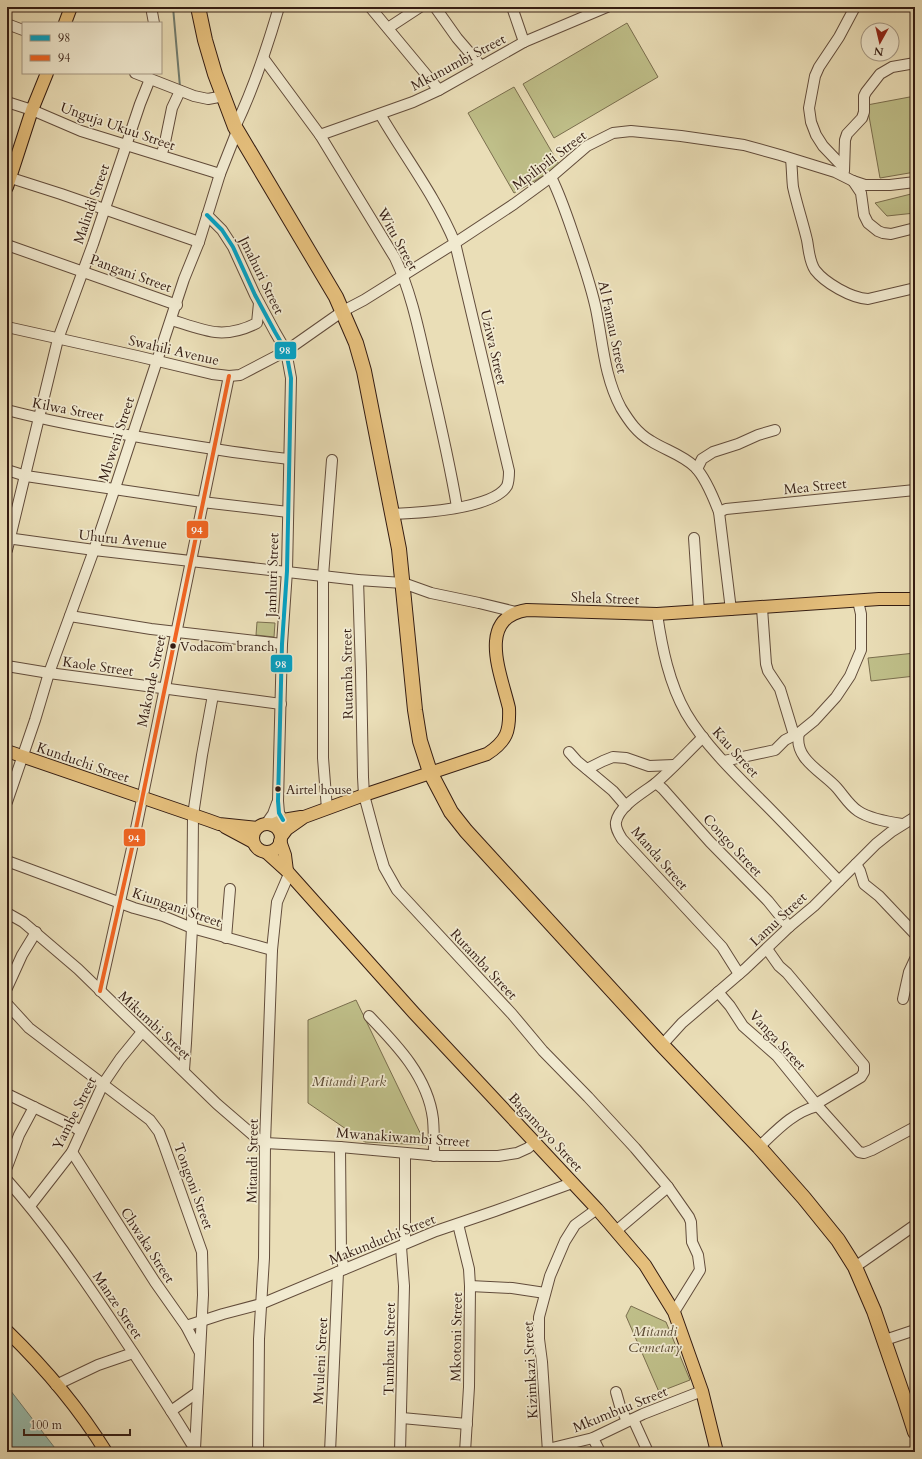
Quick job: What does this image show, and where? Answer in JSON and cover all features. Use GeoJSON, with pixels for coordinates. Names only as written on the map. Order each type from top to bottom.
{"type":"FeatureCollection","features":[{"type":"Feature","properties":{"kind":"highway"},"geometry":{"type":"LineString","coordinates":[[198,7],[214,74],[236,129],[327,280],[343,311],[356,343],[364,371],[393,514],[403,583],[415,710],[420,741],[430,772],[451,812],[466,831],[662,1045],[760,1147],[838,1240],[855,1267],[874,1310],[915,1432]]}},
{"type":"Feature","properties":{"kind":"main road"},"geometry":{"type":"LineString","coordinates":[[65,22],[71,7]]}},
{"type":"Feature","properties":{"kind":"main road"},"geometry":{"type":"LineString","coordinates":[[9,182],[32,110],[47,74]]}},
{"type":"Feature","properties":{"kind":"main road","name":"Shela Street"},"geometry":{"type":"LineString","coordinates":[[516,612],[527,610],[657,614],[858,601],[915,599]]}},
{"type":"Feature","properties":{"kind":"main road"},"geometry":{"type":"LineString","coordinates":[[253,842],[253,835],[265,826],[283,820],[304,817],[364,794],[487,754],[498,747],[508,733],[509,708],[496,652],[496,638],[499,627],[504,619],[516,612]]}},
{"type":"Feature","properties":{"kind":"main road","name":"Kunduchi Street"},"geometry":{"type":"LineString","coordinates":[[7,751],[218,824]]}},
{"type":"Feature","properties":{"kind":"main road"},"geometry":{"type":"LineString","coordinates":[[218,824],[253,842],[258,849],[270,852],[277,848],[280,839],[287,829],[304,817]]}},
{"type":"Feature","properties":{"kind":"main road"},"geometry":{"type":"LineString","coordinates":[[218,824],[265,826],[279,831],[288,872]]}},
{"type":"Feature","properties":{"kind":"main road","name":"Bagamoyo Street"},"geometry":{"type":"LineString","coordinates":[[266,852],[288,872],[414,1013],[597,1209],[645,1265],[674,1312],[702,1390],[717,1452]]}},
{"type":"Feature","properties":{"kind":"main road"},"geometry":{"type":"LineString","coordinates":[[7,1331],[25,1348],[56,1385],[93,1431],[106,1452]]}},
{"type":"Feature","properties":{"kind":"street"},"geometry":{"type":"LineString","coordinates":[[151,7],[154,22]]}},
{"type":"Feature","properties":{"kind":"street","name":"Mbweni Street"},"geometry":{"type":"LineString","coordinates":[[7,802],[49,673],[94,550],[177,305],[184,280],[199,242],[220,174],[264,59],[279,7]]}},
{"type":"Feature","properties":{"kind":"street"},"geometry":{"type":"LineString","coordinates":[[370,7],[439,90]]}},
{"type":"Feature","properties":{"kind":"street"},"geometry":{"type":"LineString","coordinates":[[388,28],[420,7]]}},
{"type":"Feature","properties":{"kind":"street"},"geometry":{"type":"LineString","coordinates":[[435,7],[457,38],[481,66]]}},
{"type":"Feature","properties":{"kind":"street"},"geometry":{"type":"LineString","coordinates":[[512,7],[524,42]]}},
{"type":"Feature","properties":{"kind":"street","name":"Mkunumbi Street"},"geometry":{"type":"LineString","coordinates":[[320,135],[413,102],[439,90],[524,42],[593,10],[607,7]]}},
{"type":"Feature","properties":{"kind":"street"},"geometry":{"type":"LineString","coordinates":[[855,7],[839,37],[819,67],[809,108],[811,122],[816,135],[823,146],[861,193],[864,215],[868,223],[878,231],[891,234],[915,228]]}},
{"type":"Feature","properties":{"kind":"street"},"geometry":{"type":"LineString","coordinates":[[7,24],[22,30]]}},
{"type":"Feature","properties":{"kind":"street","name":"Witu Street"},"geometry":{"type":"LineString","coordinates":[[264,59],[320,135],[389,246],[403,274],[442,428],[458,507]]}},
{"type":"Feature","properties":{"kind":"street"},"geometry":{"type":"LineString","coordinates":[[847,175],[845,140],[847,134],[862,118],[864,112],[864,96],[866,92],[880,74],[892,66],[915,64]]}},
{"type":"Feature","properties":{"kind":"street"},"geometry":{"type":"LineString","coordinates":[[143,75],[194,96],[208,99],[224,96]]}},
{"type":"Feature","properties":{"kind":"street","name":"Malindi Street"},"geometry":{"type":"LineString","coordinates":[[7,550],[58,338],[127,145],[140,104],[143,75]]}},
{"type":"Feature","properties":{"kind":"street"},"geometry":{"type":"LineString","coordinates":[[161,155],[172,108],[180,91]]}},
{"type":"Feature","properties":{"kind":"street","name":"Unguja Ukuu Street"},"geometry":{"type":"LineString","coordinates":[[7,102],[32,110],[81,131],[220,174]]}},
{"type":"Feature","properties":{"kind":"street","name":"Uziwa Street"},"geometry":{"type":"LineString","coordinates":[[380,114],[446,221],[455,243],[508,463],[509,475],[509,480],[506,487],[497,495],[484,502],[430,512],[393,514]]}},
{"type":"Feature","properties":{"kind":"street","name":"Mpilipili Street"},"geometry":{"type":"LineString","coordinates":[[343,311],[364,300],[403,274],[455,243],[514,204],[551,177],[587,146],[613,133],[631,131],[744,145],[847,175],[865,185],[915,182]]}},
{"type":"Feature","properties":{"kind":"street"},"geometry":{"type":"LineString","coordinates":[[791,159],[794,188],[811,262],[816,270],[830,283],[850,296],[860,299],[868,299],[915,288]]}},
{"type":"Feature","properties":{"kind":"street","name":"Al Famau Street"},"geometry":{"type":"LineString","coordinates":[[551,177],[559,192],[589,279],[607,371],[612,389],[621,407],[636,430],[651,442],[679,456],[696,469],[705,483],[719,512],[731,610]]}},
{"type":"Feature","properties":{"kind":"street"},"geometry":{"type":"LineString","coordinates":[[9,182],[105,209],[199,242]]}},
{"type":"Feature","properties":{"kind":"street","name":"Jmahuri Street"},"geometry":{"type":"LineString","coordinates":[[207,215],[218,225],[229,241],[274,332],[286,351]]}},
{"type":"Feature","properties":{"kind":"street","name":"Pangani Street"},"geometry":{"type":"LineString","coordinates":[[7,245],[177,305]]}},
{"type":"Feature","properties":{"kind":"street"},"geometry":{"type":"LineString","coordinates":[[172,320],[208,331],[219,333],[234,332],[243,330],[257,323],[259,303]]}},
{"type":"Feature","properties":{"kind":"street","name":"Swahili Avenue"},"geometry":{"type":"LineString","coordinates":[[7,328],[58,338],[212,374],[229,376],[250,370],[286,351],[343,311]]}},
{"type":"Feature","properties":{"kind":"street","name":"Jamhuri Street"},"geometry":{"type":"LineString","coordinates":[[278,801],[282,644],[292,386],[286,351]]}},
{"type":"Feature","properties":{"kind":"street","name":"Makonde Street"},"geometry":{"type":"LineString","coordinates":[[100,992],[132,848],[141,798],[229,376]]}},
{"type":"Feature","properties":{"kind":"street","name":"Kilwa Street"},"geometry":{"type":"LineString","coordinates":[[7,410],[39,418],[132,436],[213,450],[289,460]]}},
{"type":"Feature","properties":{"kind":"street"},"geometry":{"type":"LineString","coordinates":[[696,469],[702,459],[713,452],[775,430]]}},
{"type":"Feature","properties":{"kind":"street"},"geometry":{"type":"LineString","coordinates":[[327,809],[323,758],[323,576],[332,460]]}},
{"type":"Feature","properties":{"kind":"street"},"geometry":{"type":"LineString","coordinates":[[7,470],[26,476],[202,502],[288,512]]}},
{"type":"Feature","properties":{"kind":"street","name":"Mea Street"},"geometry":{"type":"LineString","coordinates":[[719,512],[726,509],[915,490]]}},
{"type":"Feature","properties":{"kind":"street","name":"Uhuru Avenue"},"geometry":{"type":"LineString","coordinates":[[9,538],[94,550],[358,580],[403,583],[437,595],[516,612]]}},
{"type":"Feature","properties":{"kind":"street"},"geometry":{"type":"LineString","coordinates":[[694,538],[698,612]]}},
{"type":"Feature","properties":{"kind":"street","name":"Rutamba Street"},"geometry":{"type":"LineString","coordinates":[[358,580],[362,777],[364,794],[384,867],[397,890],[512,1014],[543,1051],[635,1148],[668,1187],[690,1217],[692,1242],[698,1255],[700,1270],[674,1312]]}},
{"type":"Feature","properties":{"kind":"street"},"geometry":{"type":"LineString","coordinates":[[724,761],[772,752],[785,740],[797,734],[815,720],[836,697],[850,676],[861,650],[861,614],[858,601]]}},
{"type":"Feature","properties":{"kind":"street"},"geometry":{"type":"LineString","coordinates":[[762,608],[766,664],[768,671],[780,689],[797,734],[798,743],[804,756],[837,788],[852,807],[858,812],[868,816],[902,824]]}},
{"type":"Feature","properties":{"kind":"street","name":"Kau Street"},"geometry":{"type":"LineString","coordinates":[[657,614],[667,668],[676,693],[686,714],[724,761],[839,882]]}},
{"type":"Feature","properties":{"kind":"street"},"geometry":{"type":"LineString","coordinates":[[70,616],[122,625],[282,644]]}},
{"type":"Feature","properties":{"kind":"street","name":"Kaole Street"},"geometry":{"type":"LineString","coordinates":[[7,666],[164,689],[281,704]]}},
{"type":"Feature","properties":{"kind":"street"},"geometry":{"type":"LineString","coordinates":[[184,1070],[192,928],[193,815],[213,695]]}},
{"type":"Feature","properties":{"kind":"street","name":"Manda Street"},"geometry":{"type":"LineString","coordinates":[[704,738],[656,783],[635,797],[626,806],[616,821],[616,828],[622,839],[722,947],[738,974]]}},
{"type":"Feature","properties":{"kind":"street"},"geometry":{"type":"LineString","coordinates":[[569,752],[613,791],[626,806]]}},
{"type":"Feature","properties":{"kind":"street"},"geometry":{"type":"LineString","coordinates":[[587,769],[613,757],[626,758],[649,766],[674,766]]}},
{"type":"Feature","properties":{"kind":"street","name":"Congo Street"},"geometry":{"type":"LineString","coordinates":[[656,783],[710,842],[768,901],[789,927]]}},
{"type":"Feature","properties":{"kind":"street"},"geometry":{"type":"LineString","coordinates":[[278,801],[279,813],[283,820]]}},
{"type":"Feature","properties":{"kind":"street"},"geometry":{"type":"LineString","coordinates":[[265,826],[273,814],[278,801]]}},
{"type":"Feature","properties":{"kind":"street","name":"Lamu Street"},"geometry":{"type":"LineString","coordinates":[[662,1045],[682,1023],[814,906],[880,840],[902,824],[915,818]]}},
{"type":"Feature","properties":{"kind":"street","name":"Kiungani Street"},"geometry":{"type":"LineString","coordinates":[[7,860],[134,908],[163,916],[192,928],[272,950]]}},
{"type":"Feature","properties":{"kind":"street"},"geometry":{"type":"LineString","coordinates":[[856,864],[864,884],[879,896],[915,934]]}},
{"type":"Feature","properties":{"kind":"street","name":"Mitandi Street"},"geometry":{"type":"LineString","coordinates":[[258,1452],[258,1358],[265,1228],[265,1143],[272,950],[278,902],[288,872]]}},
{"type":"Feature","properties":{"kind":"street"},"geometry":{"type":"LineString","coordinates":[[226,938],[230,889]]}},
{"type":"Feature","properties":{"kind":"street","name":"Mikumbi Street"},"geometry":{"type":"LineString","coordinates":[[7,914],[23,922],[36,932],[78,969],[100,992],[184,1070],[238,1123],[265,1143]]}},
{"type":"Feature","properties":{"kind":"street"},"geometry":{"type":"LineString","coordinates":[[7,988],[22,955],[36,932]]}},
{"type":"Feature","properties":{"kind":"street"},"geometry":{"type":"LineString","coordinates":[[760,1147],[793,1116],[817,1105],[861,1077],[864,1072],[864,1065],[787,973],[779,966],[767,949]]}},
{"type":"Feature","properties":{"kind":"street"},"geometry":{"type":"LineString","coordinates":[[903,998],[908,972],[915,960]]}},
{"type":"Feature","properties":{"kind":"street","name":"Vanga Street"},"geometry":{"type":"LineString","coordinates":[[718,992],[730,1006],[743,1026],[777,1056],[817,1105],[859,1152],[864,1153],[872,1150],[915,1128]]}},
{"type":"Feature","properties":{"kind":"street","name":"Tongoni Street"},"geometry":{"type":"LineString","coordinates":[[7,1004],[11,1015],[150,1120],[159,1132],[202,1252],[204,1295],[201,1321],[196,1451]]}},
{"type":"Feature","properties":{"kind":"street"},"geometry":{"type":"LineString","coordinates":[[369,1016],[401,1050],[424,1087],[433,1118],[434,1156]]}},
{"type":"Feature","properties":{"kind":"street","name":"Yambe Street"},"geometry":{"type":"LineString","coordinates":[[30,1206],[72,1152],[80,1131],[104,1084],[120,1059],[142,1032]]}},
{"type":"Feature","properties":{"kind":"street"},"geometry":{"type":"LineString","coordinates":[[7,1094],[73,1126],[80,1131]]}},
{"type":"Feature","properties":{"kind":"street"},"geometry":{"type":"LineString","coordinates":[[7,1167],[19,1135],[34,1107]]}},
{"type":"Feature","properties":{"kind":"street","name":"Mwanakiwambi Street"},"geometry":{"type":"LineString","coordinates":[[265,1143],[340,1147],[434,1156],[498,1156],[517,1153],[531,1146],[535,1142]]}},
{"type":"Feature","properties":{"kind":"street","name":"Mvuleni Street"},"geometry":{"type":"LineString","coordinates":[[330,1452],[341,1271],[340,1147]]}},
{"type":"Feature","properties":{"kind":"street","name":"Chwaka Street"},"geometry":{"type":"LineString","coordinates":[[72,1152],[159,1288],[186,1326],[200,1353]]}},
{"type":"Feature","properties":{"kind":"street","name":"Tumbatu Street"},"geometry":{"type":"LineString","coordinates":[[400,1452],[402,1418],[405,1153]]}},
{"type":"Feature","properties":{"kind":"street","name":"Manze Street"},"geometry":{"type":"LineString","coordinates":[[7,1180],[30,1206],[84,1279],[196,1451]]}},
{"type":"Feature","properties":{"kind":"street","name":"Makunduchi Street"},"geometry":{"type":"LineString","coordinates":[[186,1326],[261,1304],[403,1245],[572,1182]]}},
{"type":"Feature","properties":{"kind":"street"},"geometry":{"type":"LineString","coordinates":[[616,1231],[668,1187]]}},
{"type":"Feature","properties":{"kind":"street","name":"Kizimkazi Street"},"geometry":{"type":"LineString","coordinates":[[548,1451],[542,1362],[538,1328],[539,1317],[550,1276],[565,1241],[575,1225],[597,1209]]}},
{"type":"Feature","properties":{"kind":"street","name":"Mkotoni Street"},"geometry":{"type":"LineString","coordinates":[[458,1224],[469,1269],[470,1286],[469,1387],[465,1452]]}},
{"type":"Feature","properties":{"kind":"street"},"geometry":{"type":"LineString","coordinates":[[855,1267],[915,1225]]}},
{"type":"Feature","properties":{"kind":"street"},"geometry":{"type":"LineString","coordinates":[[470,1286],[512,1288],[545,1293]]}},
{"type":"Feature","properties":{"kind":"street"},"geometry":{"type":"LineString","coordinates":[[885,1340],[915,1330]]}},
{"type":"Feature","properties":{"kind":"street"},"geometry":{"type":"LineString","coordinates":[[56,1385],[98,1365],[133,1353]]}},
{"type":"Feature","properties":{"kind":"street","name":"Mkumbuu Street"},"geometry":{"type":"LineString","coordinates":[[548,1451],[593,1438],[630,1420],[702,1390]]}},
{"type":"Feature","properties":{"kind":"street"},"geometry":{"type":"LineString","coordinates":[[171,1411],[198,1392]]}},
{"type":"Feature","properties":{"kind":"street"},"geometry":{"type":"LineString","coordinates":[[616,1392],[620,1406],[630,1420],[648,1452]]}},
{"type":"Feature","properties":{"kind":"street"},"geometry":{"type":"LineString","coordinates":[[402,1418],[467,1424]]}},
{"type":"Feature","properties":{"kind":"street"},"geometry":{"type":"LineString","coordinates":[[593,1438],[600,1452]]}},
{"type":"Feature","properties":{"kind":"green space"},"geometry":{"type":"Polygon","coordinates":[[[627,23],[658,77],[554,138],[523,84],[627,23]]]}},
{"type":"Feature","properties":{"kind":"green space"},"geometry":{"type":"Polygon","coordinates":[[[514,87],[560,166],[514,193],[468,113],[514,87]]]}},
{"type":"Feature","properties":{"kind":"green space"},"geometry":{"type":"Polygon","coordinates":[[[915,96],[915,172],[880,178],[867,105],[915,96]]]}},
{"type":"Feature","properties":{"kind":"green space"},"geometry":{"type":"Polygon","coordinates":[[[915,193],[915,213],[887,216],[875,203],[915,193]]]}},
{"type":"Feature","properties":{"kind":"green space"},"geometry":{"type":"Polygon","coordinates":[[[257,622],[275,623],[274,637],[256,635],[257,622]]]}},
{"type":"Feature","properties":{"kind":"green space"},"geometry":{"type":"Polygon","coordinates":[[[915,653],[915,676],[871,681],[868,658],[915,653]]]}},
{"type":"Feature","properties":{"kind":"green space","name":"Mitandi Park"},"geometry":{"type":"Polygon","coordinates":[[[356,1000],[426,1145],[365,1142],[308,1103],[308,1020],[356,1000]]]}},
{"type":"Feature","properties":{"kind":"green space","name":"Mitandi Cemetary"},"geometry":{"type":"Polygon","coordinates":[[[631,1306],[666,1322],[690,1380],[659,1392],[626,1316],[631,1306]]]}},
{"type":"Feature","properties":{"kind":"shaded area"},"geometry":{"type":"Polygon","coordinates":[[[7,1386],[58,1452],[7,1452],[7,1386]]]}},
{"type":"Feature","properties":{"kind":"waterway"},"geometry":{"type":"LineString","coordinates":[[173,7],[180,87]]}},
{"type":"Feature","properties":{"kind":"transit line","name":"98"},"geometry":{"type":"LineString","coordinates":[[207,215],[222,230],[233,247],[255,295],[286,351],[291,378],[287,571],[282,644],[278,801],[279,813],[283,820]]}},
{"type":"Feature","properties":{"kind":"transit line","name":"94"},"geometry":{"type":"LineString","coordinates":[[100,991],[132,848],[229,376]]}},
{"type":"Feature","properties":{"kind":"place","name":"Vodacom branch"},"geometry":{"type":"Point","coordinates":[173,646]}},
{"type":"Feature","properties":{"kind":"place","name":"Airtel house"},"geometry":{"type":"Point","coordinates":[278,789]}}]}
